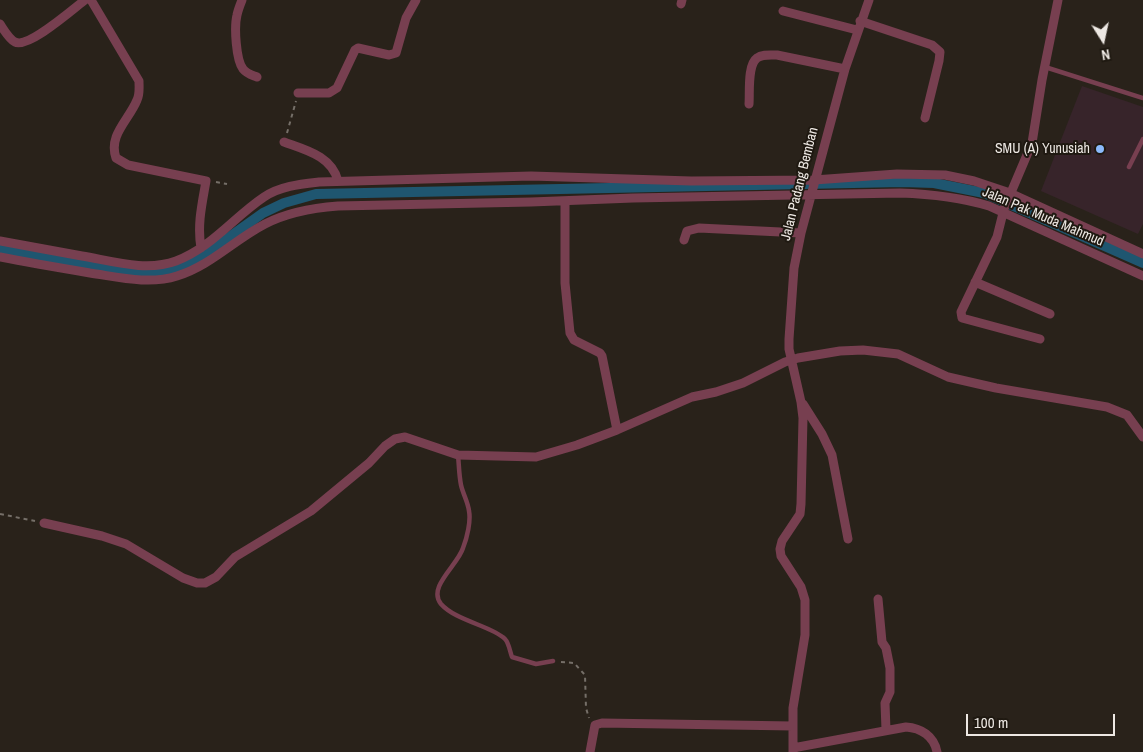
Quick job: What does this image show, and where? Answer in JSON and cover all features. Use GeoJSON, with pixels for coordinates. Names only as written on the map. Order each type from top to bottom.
{"type":"FeatureCollection","features":[{"type":"Feature","properties":{"kind":"street"},"geometry":{"type":"LineString","coordinates":[[0,24],[12,40],[22,44],[40,34],[85,0]]}},
{"type":"Feature","properties":{"kind":"street"},"geometry":{"type":"LineString","coordinates":[[91,0],[139,81],[140,92],[138,100],[118,130],[114,142],[113,150],[116,158],[128,165],[206,181],[199,235],[201,248]]}},
{"type":"Feature","properties":{"kind":"street"},"geometry":{"type":"LineString","coordinates":[[242,0],[237,14],[237,48],[242,68],[248,74],[257,77]]}},
{"type":"Feature","properties":{"kind":"street"},"geometry":{"type":"LineString","coordinates":[[298,93],[323,94],[337,88],[355,50],[358,48],[389,55],[396,53],[406,18],[416,0]]}},
{"type":"Feature","properties":{"kind":"street","name":"Jalan Padang Bemban"},"geometry":{"type":"LineString","coordinates":[[802,402],[792,362],[789,339],[794,268],[812,188],[845,69],[869,0]]}},
{"type":"Feature","properties":{"kind":"street"},"geometry":{"type":"LineString","coordinates":[[1040,339],[962,318],[960,312],[997,237],[1003,211],[1032,143],[1044,67],[1058,0]]}},
{"type":"Feature","properties":{"kind":"street"},"geometry":{"type":"LineString","coordinates":[[783,10],[859,26],[932,45],[940,52],[925,118]]}},
{"type":"Feature","properties":{"kind":"street"},"geometry":{"type":"LineString","coordinates":[[749,104],[750,71],[752,64],[757,58],[766,55],[777,55],[845,69]]}},
{"type":"Feature","properties":{"kind":"street"},"geometry":{"type":"LineString","coordinates":[[284,142],[324,158],[332,168],[338,181]]}},
{"type":"Feature","properties":{"kind":"street"},"geometry":{"type":"LineString","coordinates":[[0,241],[69,261],[121,270],[150,281],[176,277],[201,267],[264,224],[294,212],[315,208],[565,201],[812,188],[897,174],[945,175],[974,181],[1143,254]]}},
{"type":"Feature","properties":{"kind":"street"},"geometry":{"type":"LineString","coordinates":[[0,258],[69,261],[121,270],[176,261],[201,248],[266,196],[299,184],[338,181],[531,176],[812,188]]}},
{"type":"Feature","properties":{"kind":"street","name":"Jalan Pak Muda Mahmud"},"geometry":{"type":"LineString","coordinates":[[812,188],[941,195],[968,200],[1003,211],[1143,276]]}},
{"type":"Feature","properties":{"kind":"street"},"geometry":{"type":"LineString","coordinates":[[565,201],[565,283],[570,334],[574,340],[602,356],[617,430]]}},
{"type":"Feature","properties":{"kind":"street"},"geometry":{"type":"LineString","coordinates":[[684,240],[687,231],[699,228],[801,233]]}},
{"type":"Feature","properties":{"kind":"street"},"geometry":{"type":"LineString","coordinates":[[975,282],[1050,314]]}},
{"type":"Feature","properties":{"kind":"street"},"geometry":{"type":"LineString","coordinates":[[44,523],[102,536],[126,544],[183,578],[197,583],[205,583],[216,577],[236,557],[269,535],[311,511],[395,439],[405,436],[458,455],[536,457],[577,445],[617,430],[692,397],[743,384],[792,362],[817,355],[848,351],[863,350],[898,354],[948,378],[1107,407],[1127,415],[1143,437]]}},
{"type":"Feature","properties":{"kind":"street"},"geometry":{"type":"LineString","coordinates":[[802,402],[822,434],[832,455],[848,539]]}},
{"type":"Feature","properties":{"kind":"street"},"geometry":{"type":"LineString","coordinates":[[802,402],[803,432],[800,514],[782,541],[780,548],[781,556],[801,588],[805,600],[804,635],[793,708],[793,750],[906,727],[924,731],[936,746],[936,752]]}},
{"type":"Feature","properties":{"kind":"street"},"geometry":{"type":"LineString","coordinates":[[878,599],[882,642],[886,648],[890,668],[890,692],[885,703],[886,730]]}},
{"type":"Feature","properties":{"kind":"street"},"geometry":{"type":"LineString","coordinates":[[590,752],[595,726],[602,723],[793,726]]}},
{"type":"Feature","properties":{"kind":"lane"},"geometry":{"type":"LineString","coordinates":[[1044,67],[1143,98]]}},
{"type":"Feature","properties":{"kind":"lane"},"geometry":{"type":"LineString","coordinates":[[1130,167],[1143,139]]}},
{"type":"Feature","properties":{"kind":"lane"},"geometry":{"type":"LineString","coordinates":[[458,455],[462,485],[469,512],[468,525],[463,549],[458,560],[438,589],[437,594],[441,604],[464,620],[495,633],[506,640],[512,657],[536,664],[553,661]]}},
{"type":"Feature","properties":{"kind":"path"},"geometry":{"type":"LineString","coordinates":[[284,142],[298,93]]}},
{"type":"Feature","properties":{"kind":"path"},"geometry":{"type":"LineString","coordinates":[[0,514],[44,523]]}},
{"type":"Feature","properties":{"kind":"path"},"geometry":{"type":"LineString","coordinates":[[553,661],[574,664],[586,675],[586,708],[588,717],[595,726]]}},
{"type":"Feature","properties":{"kind":"shaded area","name":"SMU (A) Yunusiah"},"geometry":{"type":"Polygon","coordinates":[[[1082,86],[1143,107],[1143,224],[1138,234],[1041,191],[1082,86]]]}},
{"type":"Feature","properties":{"kind":"waterway"},"geometry":{"type":"LineString","coordinates":[[0,249],[146,274],[162,272],[197,260],[263,213],[284,203],[316,194],[902,182],[934,183],[984,193],[1143,263]]}},
{"type":"Feature","properties":{"kind":"place","name":"SMU (A) Yunusiah"},"geometry":{"type":"Point","coordinates":[1100,149]}}]}
